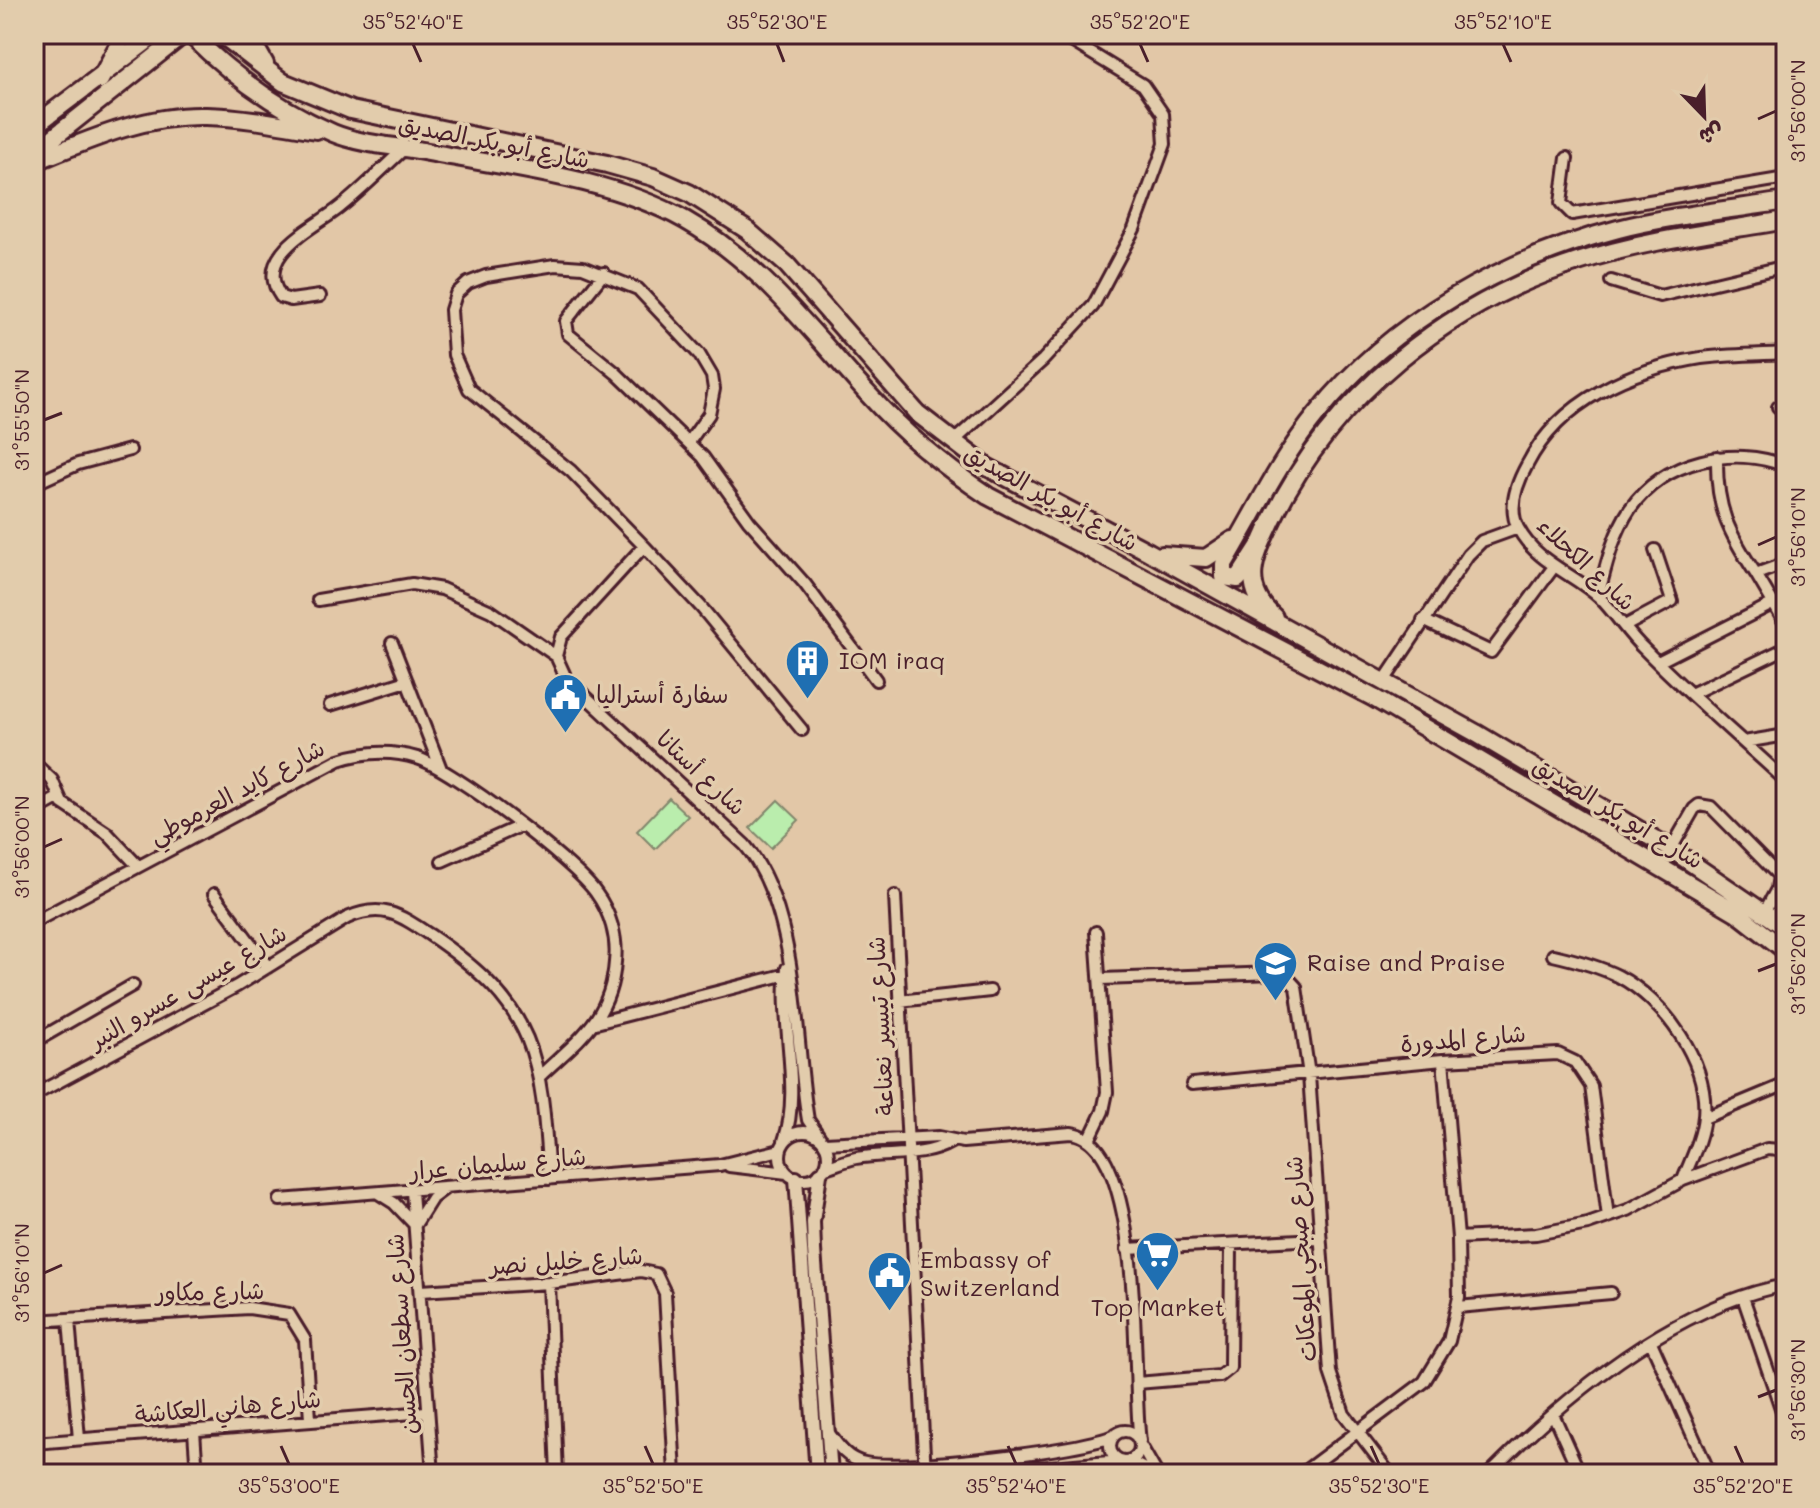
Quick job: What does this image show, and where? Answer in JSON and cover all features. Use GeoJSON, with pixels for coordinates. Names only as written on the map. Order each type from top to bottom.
{"type":"FeatureCollection","features":[{"type":"Feature","properties":{"kind":"main road"},"geometry":{"type":"LineString","coordinates":[[100,80],[124,34]]}},
{"type":"Feature","properties":{"kind":"main road"},"geometry":{"type":"LineString","coordinates":[[34,126],[100,80],[156,34]]}},
{"type":"Feature","properties":{"kind":"main road"},"geometry":{"type":"LineString","coordinates":[[34,153],[187,34]]}},
{"type":"Feature","properties":{"kind":"main road","name":"شارع أبو بكر الصديق"},"geometry":{"type":"LineString","coordinates":[[187,34],[233,75],[290,111],[336,134],[604,189],[651,205],[697,227],[726,246],[778,291],[869,396],[923,449],[988,496],[1374,698],[1736,912],[1786,951]]}},
{"type":"Feature","properties":{"kind":"main road","name":"شارع أبو بكر الصديق"},"geometry":{"type":"LineString","coordinates":[[221,34],[283,82],[366,115],[607,164],[653,177],[689,193],[747,230],[787,265],[887,381],[953,442],[1004,478],[1149,552],[1384,681],[1671,849],[1786,928]]}},
{"type":"Feature","properties":{"kind":"main road"},"geometry":{"type":"LineString","coordinates":[[248,34],[260,59],[283,82]]}},
{"type":"Feature","properties":{"kind":"main road"},"geometry":{"type":"LineString","coordinates":[[34,162],[104,134],[184,116],[260,121],[336,134]]}},
{"type":"Feature","properties":{"kind":"main road"},"geometry":{"type":"LineString","coordinates":[[1785,221],[1628,248],[1579,261],[1518,286],[1461,315],[1383,373],[1334,424],[1305,462],[1241,576],[1228,580],[1222,568],[1292,449],[1350,376],[1394,337],[1454,298],[1526,262],[1591,237],[1655,222],[1786,201]]}},
{"type":"Feature","properties":{"kind":"main road"},"geometry":{"type":"LineString","coordinates":[[1149,552],[1186,559],[1206,558],[1222,550],[1243,531]]}},
{"type":"Feature","properties":{"kind":"main road"},"geometry":{"type":"LineString","coordinates":[[1263,540],[1253,564],[1253,588],[1263,608],[1284,627]]}},
{"type":"Feature","properties":{"kind":"street"},"geometry":{"type":"LineString","coordinates":[[953,442],[1021,382],[1093,306],[1134,229],[1165,144],[1163,114],[1143,85],[1060,34]]}},
{"type":"Feature","properties":{"kind":"street"},"geometry":{"type":"LineString","coordinates":[[320,296],[291,300],[281,297],[275,279],[280,256],[295,238],[338,209],[405,148]]}},
{"type":"Feature","properties":{"kind":"street"},"geometry":{"type":"LineString","coordinates":[[1567,158],[1561,203],[1572,214],[1786,178]]}},
{"type":"Feature","properties":{"kind":"street"},"geometry":{"type":"LineString","coordinates":[[689,442],[703,425],[713,402],[712,376],[652,300],[623,280],[583,267],[555,265],[516,270],[468,283],[456,294],[451,310],[454,355],[459,372],[476,398],[580,479],[701,607],[802,730]]}},
{"type":"Feature","properties":{"kind":"street"},"geometry":{"type":"LineString","coordinates":[[1611,281],[1660,296],[1786,266]]}},
{"type":"Feature","properties":{"kind":"street"},"geometry":{"type":"LineString","coordinates":[[604,273],[569,317],[566,330],[689,442],[749,521],[805,584],[876,680]]}},
{"type":"Feature","properties":{"kind":"street","name":"شارع الكحلاء"},"geometry":{"type":"LineString","coordinates":[[1786,353],[1689,360],[1632,376],[1588,397],[1548,432],[1528,462],[1515,494],[1514,511],[1518,528],[1553,568],[1598,596],[1658,662],[1786,781]]}},
{"type":"Feature","properties":{"kind":"street"},"geometry":{"type":"LineString","coordinates":[[34,484],[78,464],[130,450]]}},
{"type":"Feature","properties":{"kind":"street"},"geometry":{"type":"LineString","coordinates":[[1717,457],[1717,496],[1721,511],[1786,625]]}},
{"type":"Feature","properties":{"kind":"street"},"geometry":{"type":"LineString","coordinates":[[1598,596],[1617,533],[1631,507],[1666,476],[1717,457],[1762,459],[1786,466]]}},
{"type":"Feature","properties":{"kind":"street"},"geometry":{"type":"LineString","coordinates":[[1384,681],[1423,620],[1477,546],[1497,533],[1518,528]]}},
{"type":"Feature","properties":{"kind":"street"},"geometry":{"type":"LineString","coordinates":[[556,656],[561,637],[644,546]]}},
{"type":"Feature","properties":{"kind":"street"},"geometry":{"type":"LineString","coordinates":[[1625,626],[1672,601],[1655,550]]}},
{"type":"Feature","properties":{"kind":"street"},"geometry":{"type":"LineString","coordinates":[[1756,574],[1786,563]]}},
{"type":"Feature","properties":{"kind":"street"},"geometry":{"type":"LineString","coordinates":[[1423,620],[1491,652],[1553,568]]}},
{"type":"Feature","properties":{"kind":"street","name":"شارع أستانا"},"geometry":{"type":"LineString","coordinates":[[318,600],[412,584],[442,589],[491,611],[556,656],[566,678],[753,854],[772,893],[788,969],[808,1120],[822,1140]]}},
{"type":"Feature","properties":{"kind":"street"},"geometry":{"type":"LineString","coordinates":[[1658,662],[1774,603]]}},
{"type":"Feature","properties":{"kind":"street"},"geometry":{"type":"LineString","coordinates":[[392,643],[441,769]]}},
{"type":"Feature","properties":{"kind":"street"},"geometry":{"type":"LineString","coordinates":[[1693,693],[1786,648]]}},
{"type":"Feature","properties":{"kind":"street"},"geometry":{"type":"LineString","coordinates":[[330,705],[407,681]]}},
{"type":"Feature","properties":{"kind":"street"},"geometry":{"type":"LineString","coordinates":[[1744,742],[1786,735]]}},
{"type":"Feature","properties":{"kind":"street","name":"شارع كايد العرموطي"},"geometry":{"type":"LineString","coordinates":[[34,922],[324,767],[352,756],[402,755],[441,769],[520,826],[586,880],[610,920],[616,960],[607,1001],[596,1023],[541,1075]]}},
{"type":"Feature","properties":{"kind":"street"},"geometry":{"type":"LineString","coordinates":[[34,763],[52,780],[58,798],[107,833],[138,866]]}},
{"type":"Feature","properties":{"kind":"street"},"geometry":{"type":"LineString","coordinates":[[34,811],[58,798]]}},
{"type":"Feature","properties":{"kind":"street"},"geometry":{"type":"LineString","coordinates":[[1671,849],[1694,809],[1699,805],[1711,807],[1779,876],[1777,889],[1765,911]]}},
{"type":"Feature","properties":{"kind":"street"},"geometry":{"type":"LineString","coordinates":[[442,861],[520,826]]}},
{"type":"Feature","properties":{"kind":"street"},"geometry":{"type":"LineString","coordinates":[[214,894],[268,967]]}},
{"type":"Feature","properties":{"kind":"street","name":"شارع تيسير نعناعة"},"geometry":{"type":"LineString","coordinates":[[895,896],[925,1474]]}},
{"type":"Feature","properties":{"kind":"street","name":"شارع عيسى عسرو النبر"},"geometry":{"type":"LineString","coordinates":[[34,1095],[268,967],[361,912],[372,909],[396,913],[471,963],[511,1009],[533,1050],[541,1075]]}},
{"type":"Feature","properties":{"kind":"street"},"geometry":{"type":"LineString","coordinates":[[1090,1138],[1103,1111],[1107,1092],[1096,932]]}},
{"type":"Feature","properties":{"kind":"street"},"geometry":{"type":"LineString","coordinates":[[1553,955],[1617,976],[1660,1013],[1691,1054],[1704,1093],[1704,1118],[1683,1180]]}},
{"type":"Feature","properties":{"kind":"street"},"geometry":{"type":"LineString","coordinates":[[596,1023],[788,969]]}},
{"type":"Feature","properties":{"kind":"street","name":"شارع أستانا"},"geometry":{"type":"LineString","coordinates":[[782,1146],[791,1106],[784,993],[788,969]]}},
{"type":"Feature","properties":{"kind":"street","name":"شارع صبحي الموعكات"},"geometry":{"type":"LineString","coordinates":[[1101,979],[1282,974],[1296,987],[1309,1075],[1318,1239],[1332,1385],[1339,1403],[1359,1434],[1390,1474]]}},
{"type":"Feature","properties":{"kind":"street"},"geometry":{"type":"LineString","coordinates":[[34,1042],[133,985]]}},
{"type":"Feature","properties":{"kind":"street"},"geometry":{"type":"LineString","coordinates":[[899,1001],[990,991]]}},
{"type":"Feature","properties":{"kind":"street","name":"شارع المدورة"},"geometry":{"type":"LineString","coordinates":[[1192,1084],[1544,1053],[1575,1062],[1591,1086],[1608,1217]]}},
{"type":"Feature","properties":{"kind":"street"},"geometry":{"type":"LineString","coordinates":[[1301,1474],[1413,1392],[1431,1372],[1449,1341],[1458,1307],[1458,1238],[1443,1060]]}},
{"type":"Feature","properties":{"kind":"street"},"geometry":{"type":"LineString","coordinates":[[541,1075],[549,1179]]}},
{"type":"Feature","properties":{"kind":"street"},"geometry":{"type":"LineString","coordinates":[[1704,1118],[1786,1084]]}},
{"type":"Feature","properties":{"kind":"street"},"geometry":{"type":"LineString","coordinates":[[951,1142],[939,1137],[822,1140],[800,1131],[782,1146],[782,1167],[791,1176],[813,1178],[856,1158],[908,1155],[940,1148],[951,1142],[1052,1134],[1090,1138],[1113,1172],[1127,1249],[1137,1383],[1135,1411],[1140,1444],[1136,1457],[1056,1470],[968,1474]]}},
{"type":"Feature","properties":{"kind":"street"},"geometry":{"type":"LineString","coordinates":[[822,1140],[828,1160],[813,1222],[831,1474]]}},
{"type":"Feature","properties":{"kind":"street","name":"شارع سليمان عرار"},"geometry":{"type":"LineString","coordinates":[[280,1200],[720,1165],[782,1146]]}},
{"type":"Feature","properties":{"kind":"street"},"geometry":{"type":"LineString","coordinates":[[1458,1238],[1549,1232],[1608,1217],[1683,1180],[1767,1149],[1786,1154]]}},
{"type":"Feature","properties":{"kind":"street","name":"شارع سليمان عرار"},"geometry":{"type":"LineString","coordinates":[[720,1165],[791,1176]]}},
{"type":"Feature","properties":{"kind":"street"},"geometry":{"type":"LineString","coordinates":[[791,1176],[817,1474]]}},
{"type":"Feature","properties":{"kind":"street"},"geometry":{"type":"LineString","coordinates":[[378,1193],[394,1203],[415,1225],[432,1198],[445,1188]]}},
{"type":"Feature","properties":{"kind":"street","name":"شارع سطعان الحسن"},"geometry":{"type":"LineString","coordinates":[[412,1191],[433,1474]]}},
{"type":"Feature","properties":{"kind":"street"},"geometry":{"type":"LineString","coordinates":[[1127,1249],[1231,1246],[1318,1239]]}},
{"type":"Feature","properties":{"kind":"street"},"geometry":{"type":"LineString","coordinates":[[1137,1383],[1220,1376],[1230,1368],[1231,1246]]}},
{"type":"Feature","properties":{"kind":"street","name":"شارع خليل نصر"},"geometry":{"type":"LineString","coordinates":[[421,1291],[549,1283],[650,1271],[660,1280],[665,1293],[675,1474]]}},
{"type":"Feature","properties":{"kind":"street"},"geometry":{"type":"LineString","coordinates":[[549,1283],[557,1474]]}},
{"type":"Feature","properties":{"kind":"street"},"geometry":{"type":"LineString","coordinates":[[1489,1474],[1553,1414],[1651,1342],[1743,1297],[1786,1285]]}},
{"type":"Feature","properties":{"kind":"street"},"geometry":{"type":"LineString","coordinates":[[1458,1307],[1611,1293]]}},
{"type":"Feature","properties":{"kind":"street"},"geometry":{"type":"LineString","coordinates":[[1743,1297],[1786,1423]]}},
{"type":"Feature","properties":{"kind":"street","name":"شارع مكاور"},"geometry":{"type":"LineString","coordinates":[[34,1321],[249,1308],[289,1314],[305,1340],[310,1419]]}},
{"type":"Feature","properties":{"kind":"street"},"geometry":{"type":"LineString","coordinates":[[69,1320],[79,1439]]}},
{"type":"Feature","properties":{"kind":"street"},"geometry":{"type":"LineString","coordinates":[[1651,1342],[1710,1474]]}},
{"type":"Feature","properties":{"kind":"street"},"geometry":{"type":"LineString","coordinates":[[1135,1411],[1110,1443],[1111,1452],[1156,1474]]}},
{"type":"Feature","properties":{"kind":"street","name":"شارع هاني العكاشة"},"geometry":{"type":"LineString","coordinates":[[34,1443],[426,1412]]}},
{"type":"Feature","properties":{"kind":"street"},"geometry":{"type":"LineString","coordinates":[[1553,1414],[1580,1474]]}},
{"type":"Feature","properties":{"kind":"street"},"geometry":{"type":"LineString","coordinates":[[194,1431],[197,1474]]}},
{"type":"Feature","properties":{"kind":"street"},"geometry":{"type":"LineString","coordinates":[[828,1432],[846,1454],[865,1463],[925,1462],[1062,1450],[1130,1432],[1156,1474]]}},
{"type":"Feature","properties":{"kind":"street"},"geometry":{"type":"LineString","coordinates":[[1771,1474],[1786,1466]]}},
{"type":"Feature","properties":{"kind":"green space"},"geometry":{"type":"Polygon","coordinates":[[[669,798],[688,816],[655,849],[637,831],[669,798]]]}},
{"type":"Feature","properties":{"kind":"green space"},"geometry":{"type":"Polygon","coordinates":[[[778,800],[799,820],[771,848],[750,828],[778,800]]]}},
{"type":"Feature","properties":{"kind":"place","name":"IOM iraq"},"geometry":{"type":"Point","coordinates":[808,700]}},
{"type":"Feature","properties":{"kind":"place","name":"سفارة أستراليا"},"geometry":{"type":"Point","coordinates":[565,734]}},
{"type":"Feature","properties":{"kind":"place","name":"Raise and Praise"},"geometry":{"type":"Point","coordinates":[1276,1002]}},
{"type":"Feature","properties":{"kind":"place","name":"Top Market"},"geometry":{"type":"Point","coordinates":[1158,1293]}},
{"type":"Feature","properties":{"kind":"place","name":"Embassy of Switzerland"},"geometry":{"type":"Point","coordinates":[889,1313]}}]}
